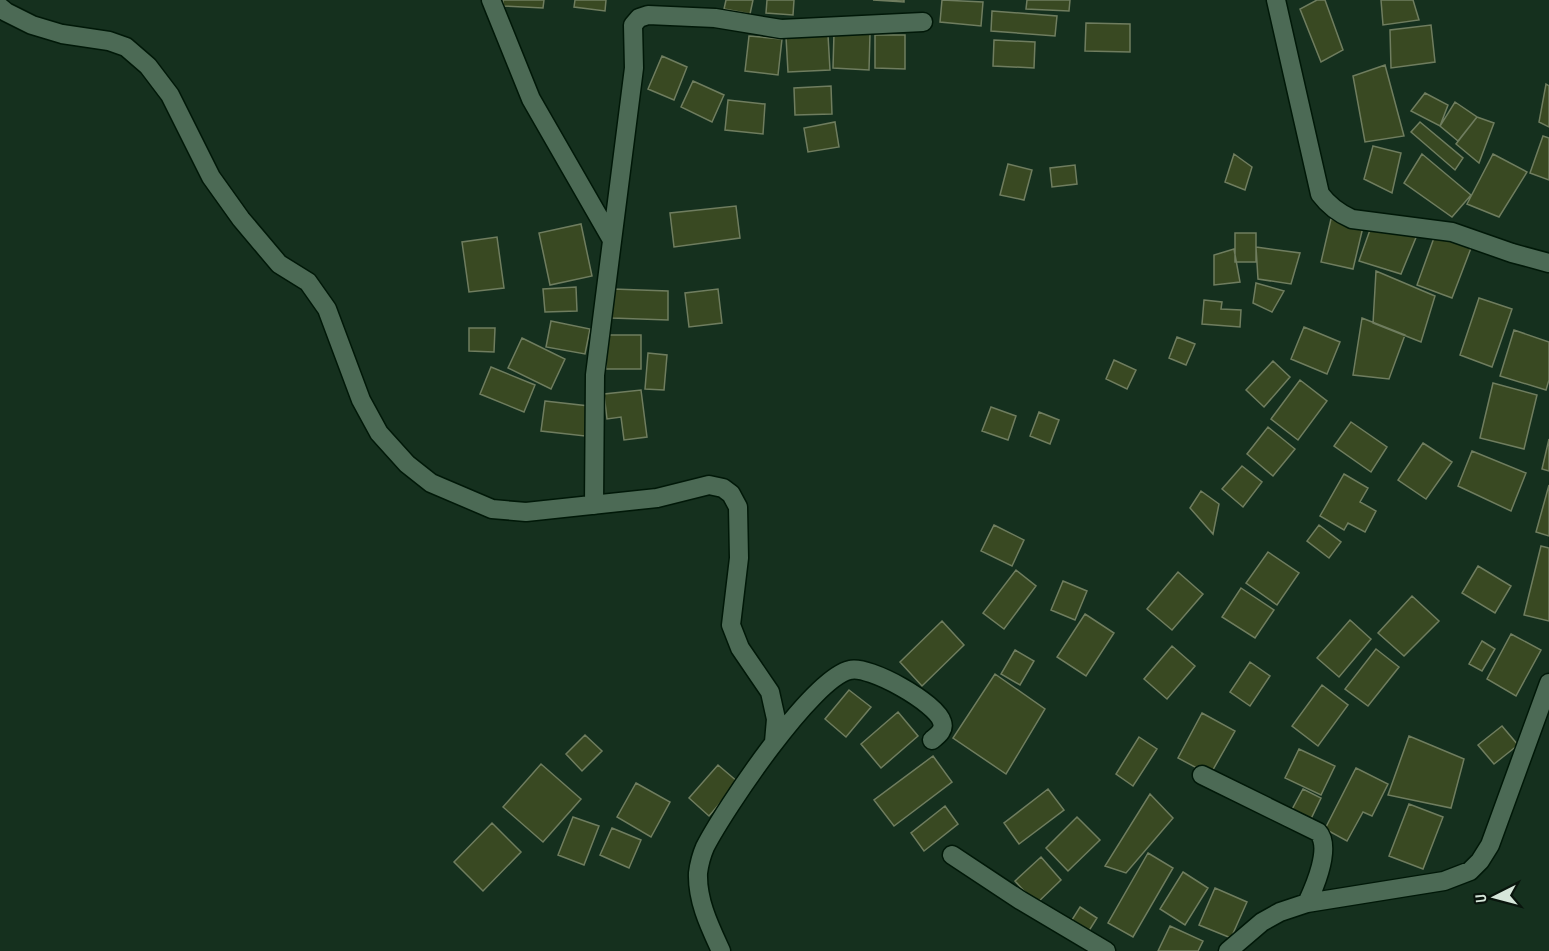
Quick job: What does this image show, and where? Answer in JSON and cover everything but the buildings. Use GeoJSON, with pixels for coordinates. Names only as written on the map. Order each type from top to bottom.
{"type":"FeatureCollection","features":[{"type":"Feature","properties":{"kind":"street"},"geometry":{"type":"LineString","coordinates":[[491,0],[531,99],[612,240]]}},
{"type":"Feature","properties":{"kind":"street"},"geometry":{"type":"LineString","coordinates":[[1276,0],[1320,194],[1329,206],[1352,219],[1452,232],[1549,263]]}},
{"type":"Feature","properties":{"kind":"street"},"geometry":{"type":"LineString","coordinates":[[0,7],[32,25],[62,34],[109,41],[126,47],[148,66],[170,95],[212,177],[241,219],[279,264],[308,282],[322,301],[339,338],[361,400],[379,433],[407,464],[431,483],[492,509],[526,512],[657,498],[709,484],[723,488],[731,494],[738,507],[739,558],[730,625],[740,648],[770,692],[776,719],[774,742]]}},
{"type":"Feature","properties":{"kind":"street"},"geometry":{"type":"LineString","coordinates":[[594,506],[595,375],[634,68],[633,25],[639,18],[648,15],[715,18],[781,29],[923,22]]}},
{"type":"Feature","properties":{"kind":"street"},"geometry":{"type":"LineString","coordinates":[[722,951],[707,920],[699,891],[698,872],[704,849],[774,742],[830,680],[848,670],[855,669],[872,674],[917,696],[934,709],[943,722],[942,731],[932,741]]}},
{"type":"Feature","properties":{"kind":"street"},"geometry":{"type":"LineString","coordinates":[[1228,951],[1262,922],[1280,912],[1307,903],[1444,881],[1470,872],[1490,845],[1549,683]]}},
{"type":"Feature","properties":{"kind":"street"},"geometry":{"type":"LineString","coordinates":[[1202,775],[1318,832],[1323,837],[1324,844],[1317,882],[1307,903]]}},
{"type":"Feature","properties":{"kind":"street"},"geometry":{"type":"LineString","coordinates":[[952,855],[1020,900],[1106,951]]}}]}
